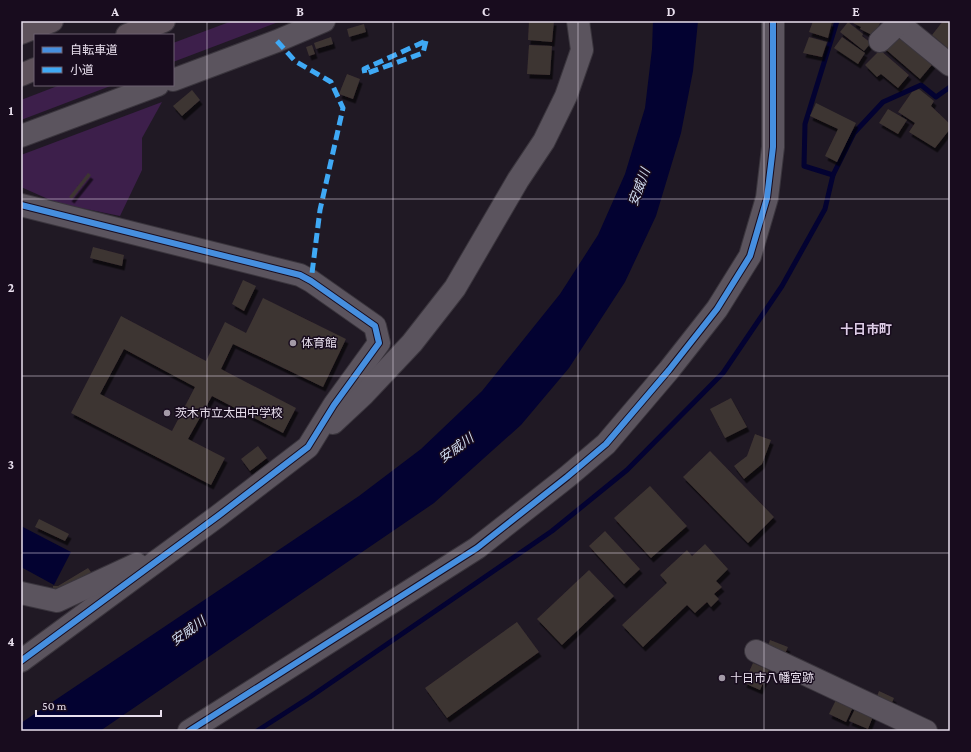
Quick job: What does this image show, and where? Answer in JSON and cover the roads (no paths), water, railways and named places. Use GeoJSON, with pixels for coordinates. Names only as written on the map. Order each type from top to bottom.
{"type":"FeatureCollection","features":[{"type":"Feature","properties":{"kind":"highway"},"geometry":{"type":"LineString","coordinates":[[21,33],[52,21]]}},
{"type":"Feature","properties":{"kind":"highway"},"geometry":{"type":"LineString","coordinates":[[130,34],[164,21]]}},
{"type":"Feature","properties":{"kind":"highway"},"geometry":{"type":"LineString","coordinates":[[21,75],[34,69]]}},
{"type":"Feature","properties":{"kind":"street"},"geometry":{"type":"LineString","coordinates":[[174,80],[278,41],[324,21]]}},
{"type":"Feature","properties":{"kind":"street"},"geometry":{"type":"LineString","coordinates":[[21,662],[308,447],[363,395],[412,343],[455,288],[518,180],[544,141],[566,96],[582,50],[578,21]]}},
{"type":"Feature","properties":{"kind":"street"},"geometry":{"type":"LineString","coordinates":[[189,731],[477,548],[568,477],[606,444],[668,370],[717,309],[750,256],[767,198],[773,147],[773,21]]}},
{"type":"Feature","properties":{"kind":"street"},"geometry":{"type":"LineString","coordinates":[[880,41],[897,22],[950,65]]}},
{"type":"Feature","properties":{"kind":"street"},"geometry":{"type":"LineString","coordinates":[[21,136],[155,86]]}},
{"type":"Feature","properties":{"kind":"street"},"geometry":{"type":"LineString","coordinates":[[21,205],[300,275],[311,281],[375,326],[379,344],[334,405],[308,447]]}},
{"type":"Feature","properties":{"kind":"street"},"geometry":{"type":"LineString","coordinates":[[21,593],[57,601],[177,546]]}},
{"type":"Feature","properties":{"kind":"street"},"geometry":{"type":"LineString","coordinates":[[756,651],[926,731]]}},
{"type":"Feature","properties":{"kind":"water","name":"安威川"},"geometry":{"type":"Polygon","coordinates":[[[653,21],[698,21],[693,71],[681,133],[656,216],[625,282],[569,368],[521,425],[434,503],[100,731],[21,731],[21,723],[359,496],[421,449],[482,391],[560,294],[598,235],[625,174],[645,108],[652,49],[653,21]]]}},
{"type":"Feature","properties":{"kind":"water"},"geometry":{"type":"Polygon","coordinates":[[[21,526],[71,552],[54,585],[21,567],[21,526]]]}},
{"type":"Feature","properties":{"kind":"waterway"},"geometry":{"type":"LineString","coordinates":[[833,175],[804,166],[805,124],[837,21]]}},
{"type":"Feature","properties":{"kind":"waterway"},"geometry":{"type":"LineString","coordinates":[[257,731],[310,697],[552,531],[627,470],[723,373],[782,286],[825,209],[833,175],[854,133],[883,102],[921,85],[936,97],[950,87]]}},
{"type":"Feature","properties":{"kind":"place","name":"体育館"},"geometry":{"type":"Point","coordinates":[293,343]}},
{"type":"Feature","properties":{"kind":"place","name":"茨木市立太田中学校"},"geometry":{"type":"Point","coordinates":[167,413]}},
{"type":"Feature","properties":{"kind":"place","name":"十日市八幡宮跡"},"geometry":{"type":"Point","coordinates":[722,678]}},
{"type":"Feature","properties":{"kind":"district","name":"十日市町"},"geometry":{"type":"Point","coordinates":[866,329]}}]}
